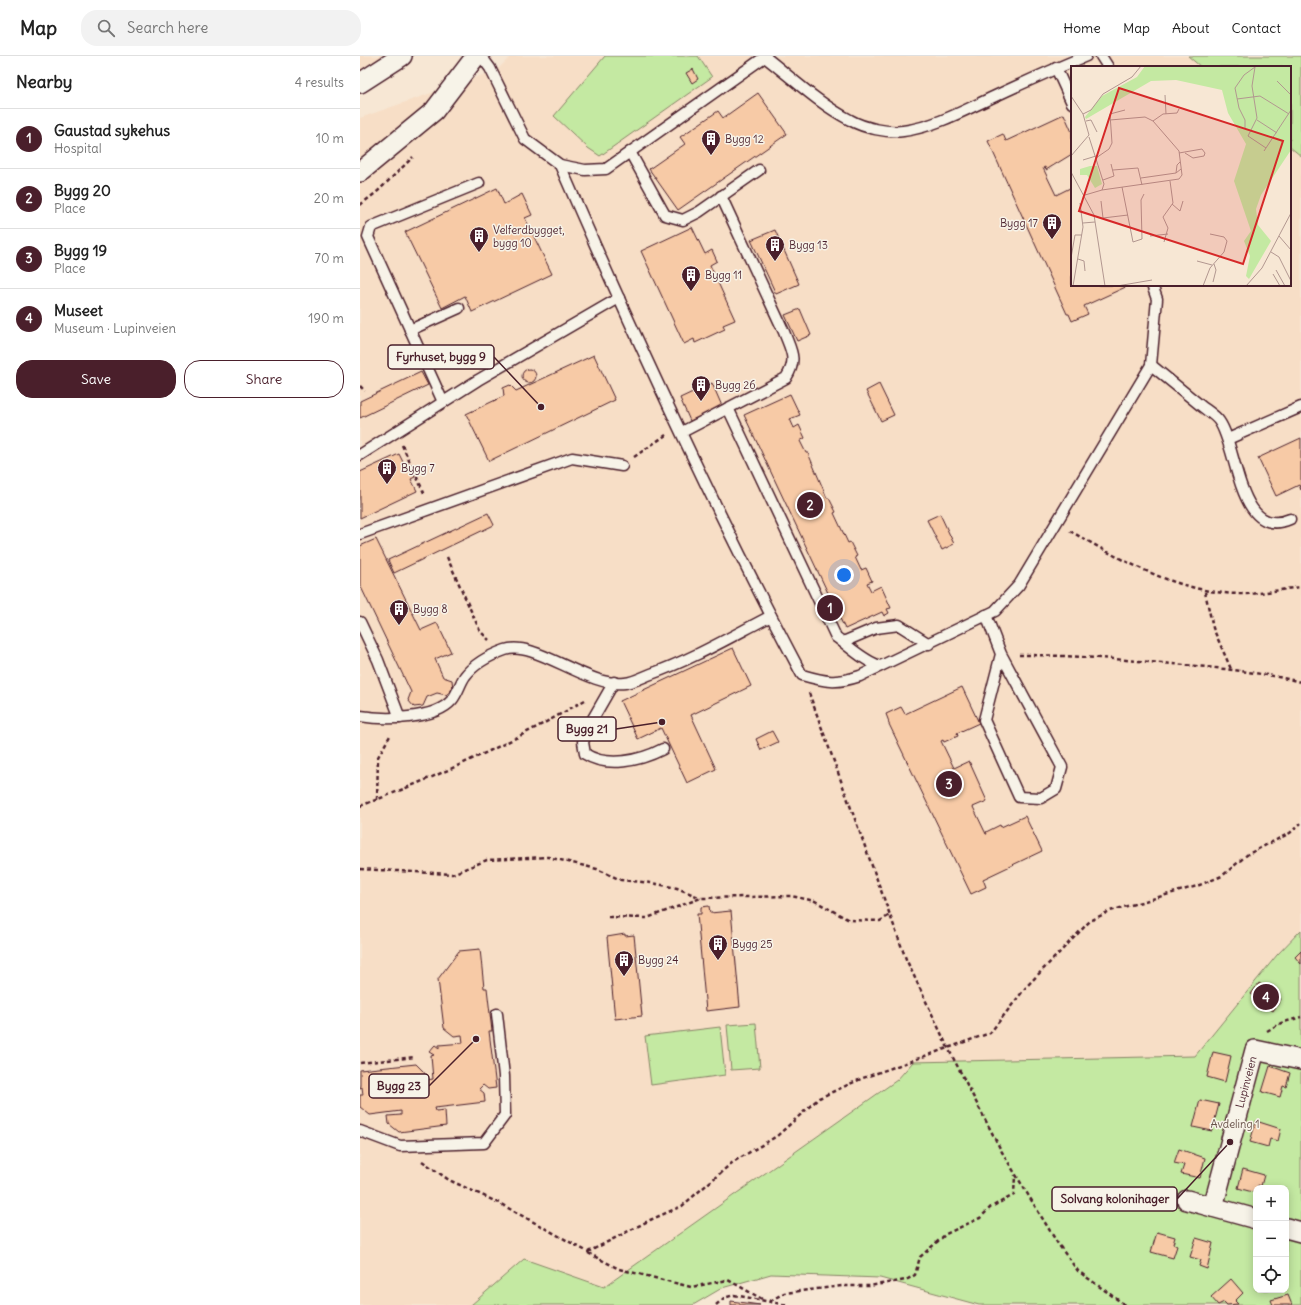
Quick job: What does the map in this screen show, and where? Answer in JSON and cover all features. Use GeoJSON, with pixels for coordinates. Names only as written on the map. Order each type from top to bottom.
{"type":"FeatureCollection","features":[{"type":"Feature","properties":{"kind":"street"},"geometry":{"type":"LineString","coordinates":[[360,83],[402,56]]}},
{"type":"Feature","properties":{"kind":"street"},"geometry":{"type":"LineString","coordinates":[[360,172],[434,111],[480,58]]}},
{"type":"Feature","properties":{"kind":"street"},"geometry":{"type":"LineString","coordinates":[[1255,1050],[1301,1060]]}},
{"type":"Feature","properties":{"kind":"street","name":"Lupinveien"},"geometry":{"type":"LineString","coordinates":[[1213,1207],[1255,1050]]}},
{"type":"Feature","properties":{"kind":"street"},"geometry":{"type":"LineString","coordinates":[[1187,1200],[1253,1218]]}},
{"type":"Feature","properties":{"kind":"street"},"geometry":{"type":"LineString","coordinates":[[1289,1229],[1301,1232]]}},
{"type":"Feature","properties":{"kind":"lane"},"geometry":{"type":"LineString","coordinates":[[480,58],[490,68],[525,139],[560,165],[585,170],[606,169],[766,56],[827,106],[851,121],[876,128],[902,131],[934,123],[958,114],[1056,68],[1086,56]]}},
{"type":"Feature","properties":{"kind":"lane"},"geometry":{"type":"LineString","coordinates":[[1101,56],[1107,66]]}},
{"type":"Feature","properties":{"kind":"lane"},"geometry":{"type":"LineString","coordinates":[[1056,68],[1071,101]]}},
{"type":"Feature","properties":{"kind":"lane"},"geometry":{"type":"LineString","coordinates":[[630,152],[665,216],[683,220],[699,212],[759,170]]}},
{"type":"Feature","properties":{"kind":"lane"},"geometry":{"type":"LineString","coordinates":[[560,165],[680,429],[771,616],[802,675],[829,682],[842,682],[880,666],[929,644],[995,611],[1019,585],[1057,524],[1151,365],[1157,300],[1152,286]]}},
{"type":"Feature","properties":{"kind":"lane"},"geometry":{"type":"LineString","coordinates":[[443,402],[368,237],[371,227],[479,184]]}},
{"type":"Feature","properties":{"kind":"lane"},"geometry":{"type":"LineString","coordinates":[[680,429],[728,408],[786,378],[793,367],[792,353],[784,332],[721,196]]}},
{"type":"Feature","properties":{"kind":"lane"},"geometry":{"type":"LineString","coordinates":[[360,455],[443,402],[620,298]]}},
{"type":"Feature","properties":{"kind":"lane"},"geometry":{"type":"LineString","coordinates":[[410,330],[459,308]]}},
{"type":"Feature","properties":{"kind":"lane"},"geometry":{"type":"LineString","coordinates":[[1151,365],[1219,421],[1228,439],[1239,480],[1246,498],[1258,515],[1268,522],[1280,523],[1290,519]]}},
{"type":"Feature","properties":{"kind":"lane"},"geometry":{"type":"LineString","coordinates":[[1228,439],[1301,407]]}},
{"type":"Feature","properties":{"kind":"lane"},"geometry":{"type":"LineString","coordinates":[[728,408],[836,637],[874,664],[880,666]]}},
{"type":"Feature","properties":{"kind":"lane"},"geometry":{"type":"LineString","coordinates":[[360,534],[572,458],[622,466]]}},
{"type":"Feature","properties":{"kind":"lane"},"geometry":{"type":"LineString","coordinates":[[986,615],[1001,654],[1062,767],[1056,789],[1041,798],[1019,797],[984,720],[1001,654]]}},
{"type":"Feature","properties":{"kind":"lane"},"geometry":{"type":"LineString","coordinates":[[360,716],[409,718],[445,707],[453,699],[465,676],[479,663],[506,649],[520,648],[548,658],[596,680],[625,683],[673,666],[771,616]]}},
{"type":"Feature","properties":{"kind":"lane"},"geometry":{"type":"LineString","coordinates":[[360,622],[378,660],[400,718]]}},
{"type":"Feature","properties":{"kind":"lane"},"geometry":{"type":"LineString","coordinates":[[843,642],[876,628],[899,625],[929,644]]}},
{"type":"Feature","properties":{"kind":"lane"},"geometry":{"type":"LineString","coordinates":[[614,682],[591,722],[583,742],[585,754],[595,760],[619,762],[640,759],[663,749]]}},
{"type":"Feature","properties":{"kind":"lane"},"geometry":{"type":"LineString","coordinates":[[360,1131],[400,1146],[484,1143],[505,1114],[497,1014]]}},
{"type":"Feature","properties":{"kind":"path"},"geometry":{"type":"LineString","coordinates":[[360,386],[365,391]]}},
{"type":"Feature","properties":{"kind":"path"},"geometry":{"type":"LineString","coordinates":[[622,466],[680,429]]}},
{"type":"Feature","properties":{"kind":"path"},"geometry":{"type":"LineString","coordinates":[[395,432],[432,508]]}},
{"type":"Feature","properties":{"kind":"path"},"geometry":{"type":"LineString","coordinates":[[1057,524],[1140,569],[1205,592],[1244,594],[1301,586]]}},
{"type":"Feature","properties":{"kind":"path"},"geometry":{"type":"LineString","coordinates":[[446,557],[480,631],[496,648],[506,649]]}},
{"type":"Feature","properties":{"kind":"path"},"geometry":{"type":"LineString","coordinates":[[1205,592],[1213,628],[1231,669]]}},
{"type":"Feature","properties":{"kind":"path"},"geometry":{"type":"LineString","coordinates":[[1001,654],[1069,656],[1231,669],[1268,674],[1301,682]]}},
{"type":"Feature","properties":{"kind":"path"},"geometry":{"type":"LineString","coordinates":[[802,675],[906,959],[948,1048],[1015,1174],[1058,1244],[1078,1271],[1125,1305]]}},
{"type":"Feature","properties":{"kind":"path"},"geometry":{"type":"LineString","coordinates":[[360,806],[426,780],[494,749],[614,682]]}},
{"type":"Feature","properties":{"kind":"path"},"geometry":{"type":"LineString","coordinates":[[377,800],[378,757],[400,718]]}},
{"type":"Feature","properties":{"kind":"path"},"geometry":{"type":"LineString","coordinates":[[588,1252],[650,1220],[682,1206],[733,1162],[777,1136],[819,1098],[862,1078],[990,1033],[1027,986],[1090,921],[1110,911],[1197,886],[1222,876],[1248,854],[1290,833],[1301,823]]}},
{"type":"Feature","properties":{"kind":"path"},"geometry":{"type":"LineString","coordinates":[[360,868],[452,874],[487,860],[548,857],[597,869],[622,880],[652,883],[677,888],[701,898]]}},
{"type":"Feature","properties":{"kind":"path"},"geometry":{"type":"LineString","coordinates":[[608,917],[647,918],[701,898],[791,896],[815,901],[849,920],[880,921],[890,915]]}},
{"type":"Feature","properties":{"kind":"path"},"geometry":{"type":"LineString","coordinates":[[1255,1050],[1258,1037],[1281,1023],[1301,1017]]}},
{"type":"Feature","properties":{"kind":"path"},"geometry":{"type":"LineString","coordinates":[[360,1062],[415,1057]]}},
{"type":"Feature","properties":{"kind":"path"},"geometry":{"type":"LineString","coordinates":[[400,1146],[448,1180],[499,1203],[619,1269],[691,1287],[728,1280],[762,1299]]}},
{"type":"Feature","properties":{"kind":"path"},"geometry":{"type":"LineString","coordinates":[[770,1301],[784,1293],[842,1286],[869,1286],[906,1280],[915,1275],[920,1257],[946,1234],[980,1218],[991,1207],[1014,1195],[1015,1174]]}},
{"type":"Feature","properties":{"kind":"path"},"geometry":{"type":"LineString","coordinates":[[716,1305],[724,1298],[734,1295],[762,1299],[787,1305]]}},
{"type":"Feature","properties":{"kind":"shaded area"},"geometry":{"type":"Polygon","coordinates":[[[360,56],[386,56],[360,70],[360,56]]]}},
{"type":"Feature","properties":{"kind":"shaded area"},"geometry":{"type":"Polygon","coordinates":[[[511,56],[1188,56],[1200,66],[1071,66],[1071,286],[1291,286],[1291,148],[1301,156],[1301,930],[1277,955],[1195,1056],[604,1288],[565,1305],[360,1305],[360,118],[497,70],[511,56]]]}},
{"type":"Feature","properties":{"kind":"green space"},"geometry":{"type":"Polygon","coordinates":[[[605,56],[698,56],[712,77],[600,156],[588,148],[554,116],[605,56]]]}},
{"type":"Feature","properties":{"kind":"green space"},"geometry":{"type":"Polygon","coordinates":[[[1188,56],[1301,56],[1301,156],[1291,148],[1291,66],[1200,66],[1188,56]]]}},
{"type":"Feature","properties":{"kind":"green space","name":"Avdeling 1"},"geometry":{"type":"Polygon","coordinates":[[[1301,930],[1301,1305],[979,1305],[880,1278],[771,1274],[722,1288],[693,1305],[471,1305],[524,1259],[604,1287],[897,1080],[913,1062],[1195,1056],[1277,955],[1301,930]]]}},
{"type":"Feature","properties":{"kind":"green space"},"geometry":{"type":"Polygon","coordinates":[[[756,1023],[760,1068],[731,1070],[727,1025],[756,1023]]]}},
{"type":"Feature","properties":{"kind":"green space"},"geometry":{"type":"Polygon","coordinates":[[[720,1027],[725,1075],[651,1085],[645,1036],[720,1027]]]}},
{"type":"Feature","properties":{"kind":"building"},"geometry":{"type":"Polygon","coordinates":[[[693,69],[698,79],[692,83],[686,73],[693,69]]]}},
{"type":"Feature","properties":{"kind":"building","name":"Bygg 12"},"geometry":{"type":"Polygon","coordinates":[[[758,93],[787,134],[678,210],[649,169],[685,144],[680,137],[718,111],[723,118],[758,93]]]}},
{"type":"Feature","properties":{"kind":"building","name":"Bygg 17"},"geometry":{"type":"Polygon","coordinates":[[[1064,114],[1071,130],[1071,155],[1046,170],[1045,167],[1043,168],[1056,195],[1070,188],[1071,190],[1071,286],[1128,286],[1084,306],[1088,314],[1072,321],[1069,314],[1067,314],[988,141],[1003,134],[1006,141],[1064,114]]]}},
{"type":"Feature","properties":{"kind":"building","name":"Velferdbygget, bygg 10"},"geometry":{"type":"Polygon","coordinates":[[[497,188],[504,204],[522,194],[532,215],[525,218],[552,274],[472,312],[465,296],[442,308],[405,232],[497,188]]]}},
{"type":"Feature","properties":{"kind":"building","name":"Bygg 11"},"geometry":{"type":"Polygon","coordinates":[[[692,227],[705,254],[712,250],[717,261],[710,265],[735,320],[723,325],[725,329],[695,343],[694,339],[684,344],[641,251],[692,227]]]}},
{"type":"Feature","properties":{"kind":"building","name":"Bygg 13"},"geometry":{"type":"Polygon","coordinates":[[[775,230],[799,284],[776,294],[751,240],[775,230]]]}},
{"type":"Feature","properties":{"kind":"building"},"geometry":{"type":"Polygon","coordinates":[[[800,309],[811,335],[797,341],[785,315],[800,309]]]}},
{"type":"Feature","properties":{"kind":"building"},"geometry":{"type":"Polygon","coordinates":[[[594,355],[615,400],[489,461],[466,414],[504,396],[503,388],[510,385],[516,391],[594,355]]]}},
{"type":"Feature","properties":{"kind":"building"},"geometry":{"type":"Polygon","coordinates":[[[529,369],[534,371],[536,376],[534,381],[529,383],[524,381],[522,376],[524,371],[529,369]]]}},
{"type":"Feature","properties":{"kind":"building"},"geometry":{"type":"Polygon","coordinates":[[[421,372],[428,385],[360,418],[360,401],[421,372]]]}},
{"type":"Feature","properties":{"kind":"building","name":"Bygg 26"},"geometry":{"type":"Polygon","coordinates":[[[712,383],[722,406],[690,421],[680,398],[712,383]]]}},
{"type":"Feature","properties":{"kind":"building"},"geometry":{"type":"Polygon","coordinates":[[[879,384],[894,415],[881,421],[866,391],[879,384]]]}},
{"type":"Feature","properties":{"kind":"building"},"geometry":{"type":"Polygon","coordinates":[[[790,394],[800,415],[790,419],[794,428],[799,425],[805,438],[800,441],[806,453],[808,453],[827,498],[829,498],[836,512],[834,513],[848,543],[850,542],[857,556],[855,557],[861,570],[866,568],[872,581],[867,583],[871,591],[881,586],[891,608],[887,609],[889,613],[884,616],[882,612],[845,629],[744,415],[790,394]]]}},
{"type":"Feature","properties":{"kind":"building"},"geometry":{"type":"Polygon","coordinates":[[[1301,438],[1301,490],[1299,485],[1276,496],[1258,458],[1301,438]]]}},
{"type":"Feature","properties":{"kind":"building","name":"Bygg 7"},"geometry":{"type":"Polygon","coordinates":[[[399,454],[405,466],[409,464],[415,477],[411,479],[417,491],[360,518],[360,472],[399,454]]]}},
{"type":"Feature","properties":{"kind":"building"},"geometry":{"type":"Polygon","coordinates":[[[488,513],[494,525],[394,573],[388,560],[488,513]]]}},
{"type":"Feature","properties":{"kind":"building"},"geometry":{"type":"Polygon","coordinates":[[[940,514],[954,544],[942,550],[927,520],[940,514]]]}},
{"type":"Feature","properties":{"kind":"building","name":"Bygg 8"},"geometry":{"type":"Polygon","coordinates":[[[376,539],[421,630],[437,623],[451,652],[435,659],[443,677],[452,680],[453,689],[446,695],[437,693],[427,697],[423,706],[414,707],[408,700],[411,692],[360,585],[360,546],[376,539]]]}},
{"type":"Feature","properties":{"kind":"building"},"geometry":{"type":"Polygon","coordinates":[[[733,648],[751,686],[691,715],[716,769],[687,783],[661,728],[638,739],[620,701],[733,648]]]}},
{"type":"Feature","properties":{"kind":"building"},"geometry":{"type":"Polygon","coordinates":[[[962,687],[979,723],[957,733],[958,736],[944,742],[943,740],[941,741],[954,768],[969,761],[987,801],[973,807],[986,834],[986,832],[1000,825],[1001,827],[1025,816],[1042,851],[983,879],[986,887],[971,894],[888,722],[886,714],[901,707],[905,714],[962,687]]]}},
{"type":"Feature","properties":{"kind":"building"},"geometry":{"type":"Polygon","coordinates":[[[772,731],[778,742],[761,750],[756,739],[772,731]]]}},
{"type":"Feature","properties":{"kind":"building","name":"Bygg 25"},"geometry":{"type":"Polygon","coordinates":[[[709,906],[710,913],[731,911],[740,1007],[706,1011],[697,914],[701,914],[701,907],[709,906]]]}},
{"type":"Feature","properties":{"kind":"building","name":"Bygg 24"},"geometry":{"type":"Polygon","coordinates":[[[625,934],[625,936],[634,935],[642,1016],[615,1019],[607,937],[625,934]]]}},
{"type":"Feature","properties":{"kind":"building"},"geometry":{"type":"Polygon","coordinates":[[[480,949],[484,988],[487,988],[492,1031],[489,1031],[496,1088],[488,1089],[483,1085],[479,1089],[484,1093],[485,1102],[435,1108],[436,1111],[445,1110],[446,1126],[399,1132],[389,1124],[388,1116],[401,1115],[401,1111],[370,1115],[360,1107],[360,1095],[363,1095],[362,1087],[360,1088],[360,1070],[416,1064],[424,1072],[426,1080],[433,1079],[431,1056],[434,1055],[429,1052],[434,1046],[435,1045],[439,1048],[439,1045],[463,1043],[462,1035],[454,1036],[444,1028],[438,979],[459,951],[480,949]]]}},
{"type":"Feature","properties":{"kind":"building"},"geometry":{"type":"Polygon","coordinates":[[[1301,951],[1301,964],[1295,957],[1301,951]]]}},
{"type":"Feature","properties":{"kind":"building"},"geometry":{"type":"Polygon","coordinates":[[[1259,983],[1281,999],[1273,1011],[1251,994],[1259,983]]]}},
{"type":"Feature","properties":{"kind":"building"},"geometry":{"type":"Polygon","coordinates":[[[1213,1052],[1231,1056],[1225,1082],[1207,1077],[1213,1052]]]}},
{"type":"Feature","properties":{"kind":"building"},"geometry":{"type":"Polygon","coordinates":[[[1270,1066],[1290,1073],[1286,1087],[1283,1086],[1280,1097],[1262,1092],[1270,1066]]]}},
{"type":"Feature","properties":{"kind":"building"},"geometry":{"type":"Polygon","coordinates":[[[1200,1100],[1219,1104],[1212,1131],[1193,1127],[1200,1100]]]}},
{"type":"Feature","properties":{"kind":"building"},"geometry":{"type":"Polygon","coordinates":[[[1256,1121],[1281,1129],[1278,1141],[1270,1139],[1268,1147],[1250,1142],[1256,1121]]]}},
{"type":"Feature","properties":{"kind":"building"},"geometry":{"type":"Polygon","coordinates":[[[1179,1149],[1205,1158],[1200,1178],[1181,1174],[1184,1165],[1174,1163],[1179,1149]]]}},
{"type":"Feature","properties":{"kind":"building"},"geometry":{"type":"Polygon","coordinates":[[[1243,1169],[1264,1175],[1261,1185],[1253,1185],[1253,1192],[1238,1188],[1243,1169]]]}},
{"type":"Feature","properties":{"kind":"building"},"geometry":{"type":"Polygon","coordinates":[[[1157,1232],[1175,1237],[1173,1244],[1177,1246],[1173,1258],[1151,1252],[1157,1232]]]}},
{"type":"Feature","properties":{"kind":"building"},"geometry":{"type":"Polygon","coordinates":[[[1196,1238],[1213,1243],[1207,1269],[1199,1266],[1201,1260],[1190,1257],[1196,1238]]]}},
{"type":"Feature","properties":{"kind":"building"},"geometry":{"type":"Polygon","coordinates":[[[1231,1279],[1243,1293],[1235,1301],[1238,1304],[1227,1305],[1224,1302],[1218,1305],[1211,1297],[1231,1279]]]}},
{"type":"Feature","properties":{"kind":"building"},"geometry":{"type":"Polygon","coordinates":[[[1288,1295],[1292,1305],[1273,1305],[1271,1300],[1288,1295]]]}},
{"type":"Feature","properties":{"kind":"building"},"geometry":{"type":"Polygon","coordinates":[[[731,1301],[760,1305],[731,1305],[731,1301]]]}},
{"type":"Feature","properties":{"kind":"place","name":"Bygg 12"},"geometry":{"type":"Point","coordinates":[711,156]}},
{"type":"Feature","properties":{"kind":"place","name":"Bygg 17"},"geometry":{"type":"Point","coordinates":[1052,240]}},
{"type":"Feature","properties":{"kind":"place","name":"Velferdbygget, bygg 10"},"geometry":{"type":"Point","coordinates":[479,253]}},
{"type":"Feature","properties":{"kind":"place","name":"Bygg 13"},"geometry":{"type":"Point","coordinates":[775,262]}},
{"type":"Feature","properties":{"kind":"place","name":"Bygg 11"},"geometry":{"type":"Point","coordinates":[691,292]}},
{"type":"Feature","properties":{"kind":"place","name":"Bygg 26"},"geometry":{"type":"Point","coordinates":[701,402]}},
{"type":"Feature","properties":{"kind":"place","name":"Fyrhuset, bygg 9"},"geometry":{"type":"Point","coordinates":[541,407]}},
{"type":"Feature","properties":{"kind":"place","name":"Bygg 7"},"geometry":{"type":"Point","coordinates":[387,485]}},
{"type":"Feature","properties":{"kind":"place","name":"Bygg 20"},"geometry":{"type":"Point","coordinates":[810,505]}},
{"type":"Feature","properties":{"kind":"place","name":"Gaustad sykehus"},"geometry":{"type":"Point","coordinates":[830,608]}},
{"type":"Feature","properties":{"kind":"place","name":"Bygg 8"},"geometry":{"type":"Point","coordinates":[399,626]}},
{"type":"Feature","properties":{"kind":"place","name":"Bygg 21"},"geometry":{"type":"Point","coordinates":[662,722]}},
{"type":"Feature","properties":{"kind":"place","name":"Bygg 19"},"geometry":{"type":"Point","coordinates":[949,784]}},
{"type":"Feature","properties":{"kind":"place","name":"Bygg 25"},"geometry":{"type":"Point","coordinates":[718,961]}},
{"type":"Feature","properties":{"kind":"place","name":"Bygg 24"},"geometry":{"type":"Point","coordinates":[624,977]}},
{"type":"Feature","properties":{"kind":"place","name":"Museet"},"geometry":{"type":"Point","coordinates":[1266,997]}},
{"type":"Feature","properties":{"kind":"place","name":"Bygg 23"},"geometry":{"type":"Point","coordinates":[476,1039]}},
{"type":"Feature","properties":{"kind":"place","name":"Solvang kolonihager"},"geometry":{"type":"Point","coordinates":[1230,1142]}}]}
